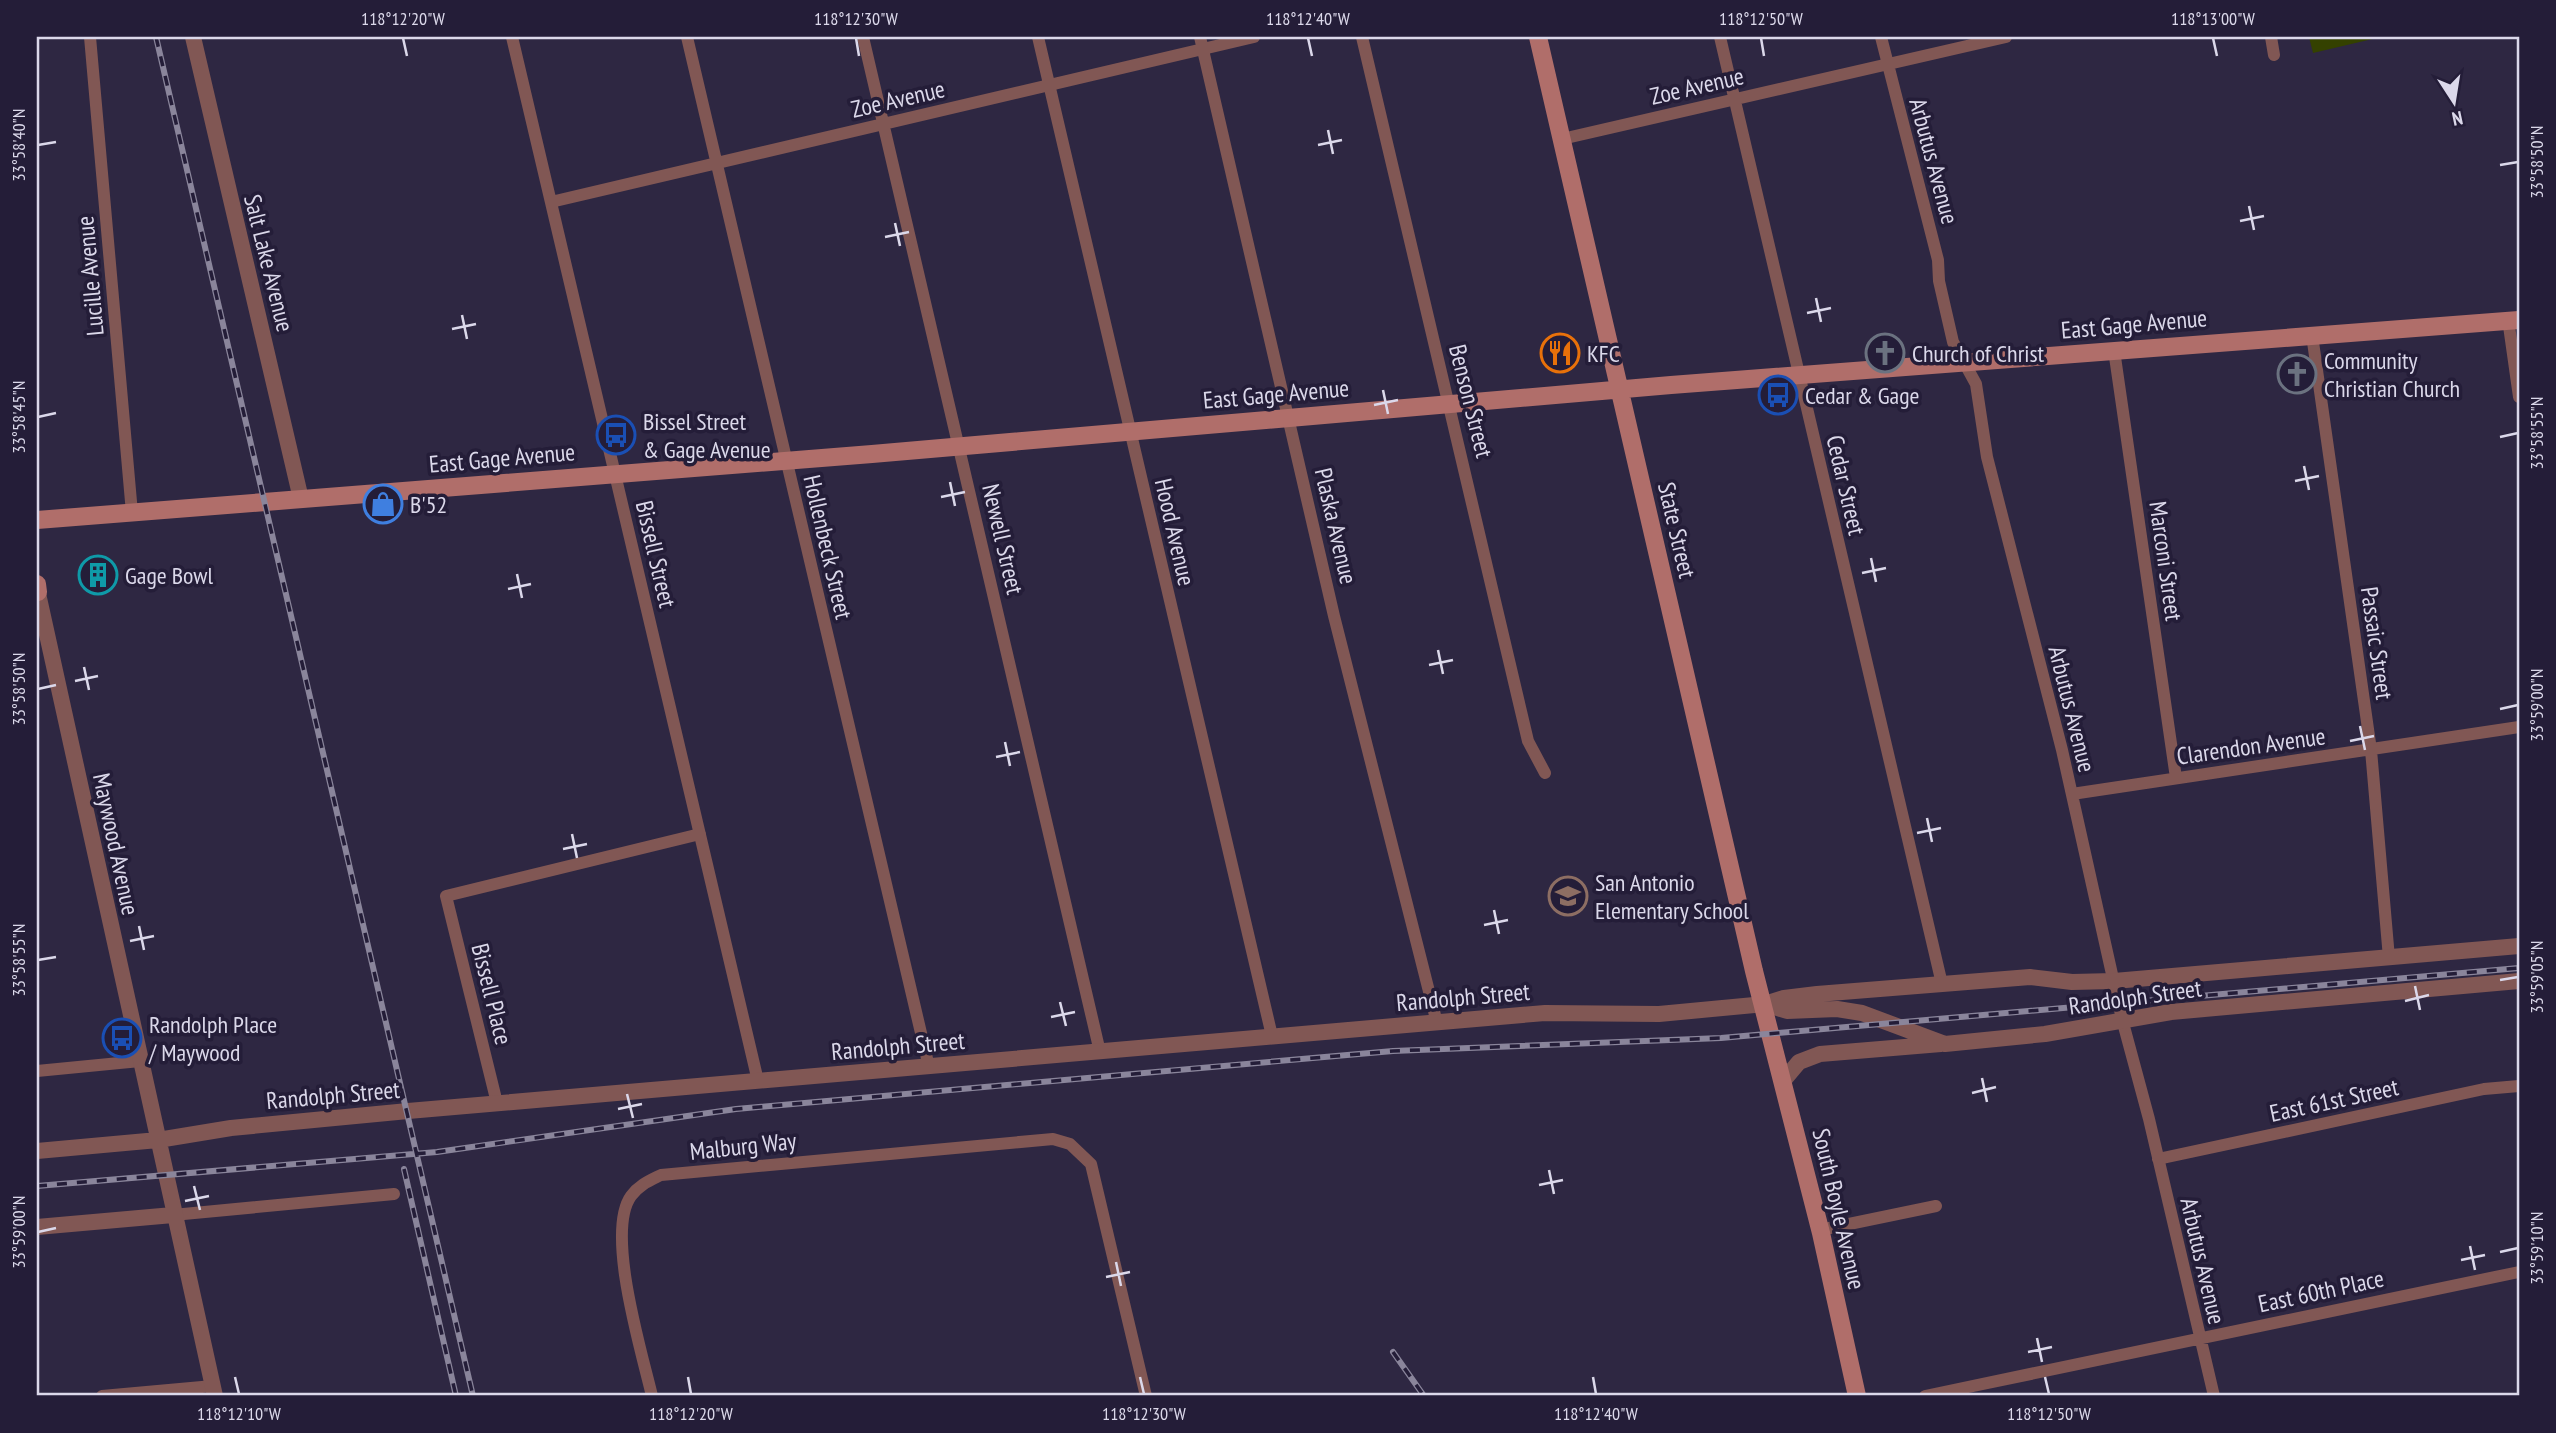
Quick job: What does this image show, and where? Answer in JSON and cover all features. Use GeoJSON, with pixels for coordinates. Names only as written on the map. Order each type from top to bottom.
{"type":"FeatureCollection","features":[{"type":"Feature","properties":{"kind":"main road","name":"State Street"},"geometry":{"type":"LineString","coordinates":[[1538,37],[1754,971],[1772,1034]]}},
{"type":"Feature","properties":{"kind":"main road","name":"East Gage Avenue"},"geometry":{"type":"LineString","coordinates":[[37,520],[2514,319]]}},
{"type":"Feature","properties":{"kind":"main road","name":"South Boyle Avenue"},"geometry":{"type":"LineString","coordinates":[[1772,1034],[1857,1396]]}},
{"type":"Feature","properties":{"kind":"street","name":"Lucille Avenue"},"geometry":{"type":"LineString","coordinates":[[90,37],[132,513]]}},
{"type":"Feature","properties":{"kind":"street","name":"Salt Lake Avenue"},"geometry":{"type":"LineString","coordinates":[[193,37],[301,499]]}},
{"type":"Feature","properties":{"kind":"street","name":"Bissell Street"},"geometry":{"type":"LineString","coordinates":[[512,37],[758,1081]]}},
{"type":"Feature","properties":{"kind":"street","name":"Hollenbeck Street"},"geometry":{"type":"LineString","coordinates":[[687,37],[929,1067]]}},
{"type":"Feature","properties":{"kind":"street","name":"Newell Street"},"geometry":{"type":"LineString","coordinates":[[863,37],[1100,1052]]}},
{"type":"Feature","properties":{"kind":"street","name":"Hood Avenue"},"geometry":{"type":"LineString","coordinates":[[1038,37],[1272,1035]]}},
{"type":"Feature","properties":{"kind":"street","name":"Zoe Avenue"},"geometry":{"type":"LineString","coordinates":[[551,202],[1049,86],[1202,43],[1254,37]]}},
{"type":"Feature","properties":{"kind":"street","name":"Benson Street"},"geometry":{"type":"LineString","coordinates":[[1362,37],[1528,741],[1545,772]]}},
{"type":"Feature","properties":{"kind":"street","name":"Cedar Street"},"geometry":{"type":"LineString","coordinates":[[1720,37],[1942,984]]}},
{"type":"Feature","properties":{"kind":"street","name":"Arbutus Avenue"},"geometry":{"type":"LineString","coordinates":[[1881,37],[1938,260],[1939,281],[1953,342],[1976,384],[1987,457],[2072,794],[2122,1018],[2214,1396]]}},
{"type":"Feature","properties":{"kind":"street","name":"Zoe Avenue"},"geometry":{"type":"LineString","coordinates":[[1562,139],[1887,62],[1906,62],[2006,37]]}},
{"type":"Feature","properties":{"kind":"street"},"geometry":{"type":"LineString","coordinates":[[2271,37],[2274,55]]}},
{"type":"Feature","properties":{"kind":"street","name":"Plaska Avenue"},"geometry":{"type":"LineString","coordinates":[[1202,43],[1334,616],[1437,1023]]}},
{"type":"Feature","properties":{"kind":"street"},"geometry":{"type":"LineString","coordinates":[[2514,319],[2519,397]]}},
{"type":"Feature","properties":{"kind":"street","name":"Passaic Street"},"geometry":{"type":"LineString","coordinates":[[2312,335],[2371,750],[2389,958]]}},
{"type":"Feature","properties":{"kind":"street","name":"Marconi Street"},"geometry":{"type":"LineString","coordinates":[[2114,350],[2176,778]]}},
{"type":"Feature","properties":{"kind":"street","name":"Maywood Avenue"},"geometry":{"type":"LineString","coordinates":[[37,588],[173,1215],[214,1391]]}},
{"type":"Feature","properties":{"kind":"street","name":"Clarendon Avenue"},"geometry":{"type":"LineString","coordinates":[[2072,794],[2519,727]]}},
{"type":"Feature","properties":{"kind":"street","name":"Bissell Place"},"geometry":{"type":"LineString","coordinates":[[497,1103],[446,896],[700,834]]}},
{"type":"Feature","properties":{"kind":"street","name":"Randolph Street"},"geometry":{"type":"LineString","coordinates":[[37,1151],[158,1140],[230,1128],[1272,1035],[1545,1013],[1659,1014],[1765,1004],[1784,998],[2030,977],[2072,982],[2114,981],[2519,946]]}},
{"type":"Feature","properties":{"kind":"street","name":"Randolph Street"},"geometry":{"type":"LineString","coordinates":[[1765,1004],[1787,1010],[1837,1009],[1862,1013],[1945,1044],[2045,1034],[2122,1018],[2519,981]]}},
{"type":"Feature","properties":{"kind":"street"},"geometry":{"type":"LineString","coordinates":[[1783,1082],[1799,1062],[1820,1055],[1945,1044]]}},
{"type":"Feature","properties":{"kind":"street"},"geometry":{"type":"LineString","coordinates":[[37,1071],[140,1061]]}},
{"type":"Feature","properties":{"kind":"street","name":"East 61st Street"},"geometry":{"type":"LineString","coordinates":[[2158,1159],[2484,1090],[2519,1086]]}},
{"type":"Feature","properties":{"kind":"street","name":"Malburg Way"},"geometry":{"type":"LineString","coordinates":[[652,1396],[631,1305],[620,1236],[629,1198],[644,1183],[661,1175],[1029,1139],[1053,1139],[1070,1144],[1083,1154],[1092,1169],[1146,1396]]}},
{"type":"Feature","properties":{"kind":"street"},"geometry":{"type":"LineString","coordinates":[[37,1227],[394,1194]]}},
{"type":"Feature","properties":{"kind":"street"},"geometry":{"type":"LineString","coordinates":[[1820,1230],[1936,1206]]}},
{"type":"Feature","properties":{"kind":"street","name":"East 60th Place"},"geometry":{"type":"LineString","coordinates":[[1925,1396],[2519,1272]]}},
{"type":"Feature","properties":{"kind":"street"},"geometry":{"type":"LineString","coordinates":[[102,1396],[214,1391]]}},
{"type":"Feature","properties":{"kind":"green space"},"geometry":{"type":"Polygon","coordinates":[[[2309,37],[2381,37],[2313,53],[2309,37]]]}},
{"type":"Feature","properties":{"kind":"railway"},"geometry":{"type":"LineString","coordinates":[[156,37],[473,1396]]}},
{"type":"Feature","properties":{"kind":"railway"},"geometry":{"type":"LineString","coordinates":[[37,1186],[437,1152],[736,1109],[1393,1051],[1721,1038],[2519,968]]}},
{"type":"Feature","properties":{"kind":"railway"},"geometry":{"type":"LineString","coordinates":[[404,1169],[456,1396]]}},
{"type":"Feature","properties":{"kind":"railway"},"geometry":{"type":"LineString","coordinates":[[1393,1352],[1424,1396]]}},
{"type":"Feature","properties":{"kind":"place","name":"KFC"},"geometry":{"type":"Point","coordinates":[1560,353]}},
{"type":"Feature","properties":{"kind":"place","name":"Church of Christ"},"geometry":{"type":"Point","coordinates":[1885,353]}},
{"type":"Feature","properties":{"kind":"place","name":"Community Christian Church"},"geometry":{"type":"Point","coordinates":[2297,374]}},
{"type":"Feature","properties":{"kind":"place","name":"Cedar & Gage"},"geometry":{"type":"Point","coordinates":[1778,395]}},
{"type":"Feature","properties":{"kind":"place","name":"Bissel Street & Gage Avenue"},"geometry":{"type":"Point","coordinates":[616,435]}},
{"type":"Feature","properties":{"kind":"place","name":"B'52"},"geometry":{"type":"Point","coordinates":[383,504]}},
{"type":"Feature","properties":{"kind":"place","name":"Gage Bowl"},"geometry":{"type":"Point","coordinates":[98,575]}},
{"type":"Feature","properties":{"kind":"place","name":"San Antonio Elementary School"},"geometry":{"type":"Point","coordinates":[1568,896]}},
{"type":"Feature","properties":{"kind":"place","name":"Randolph Place / Maywood"},"geometry":{"type":"Point","coordinates":[122,1038]}}]}
